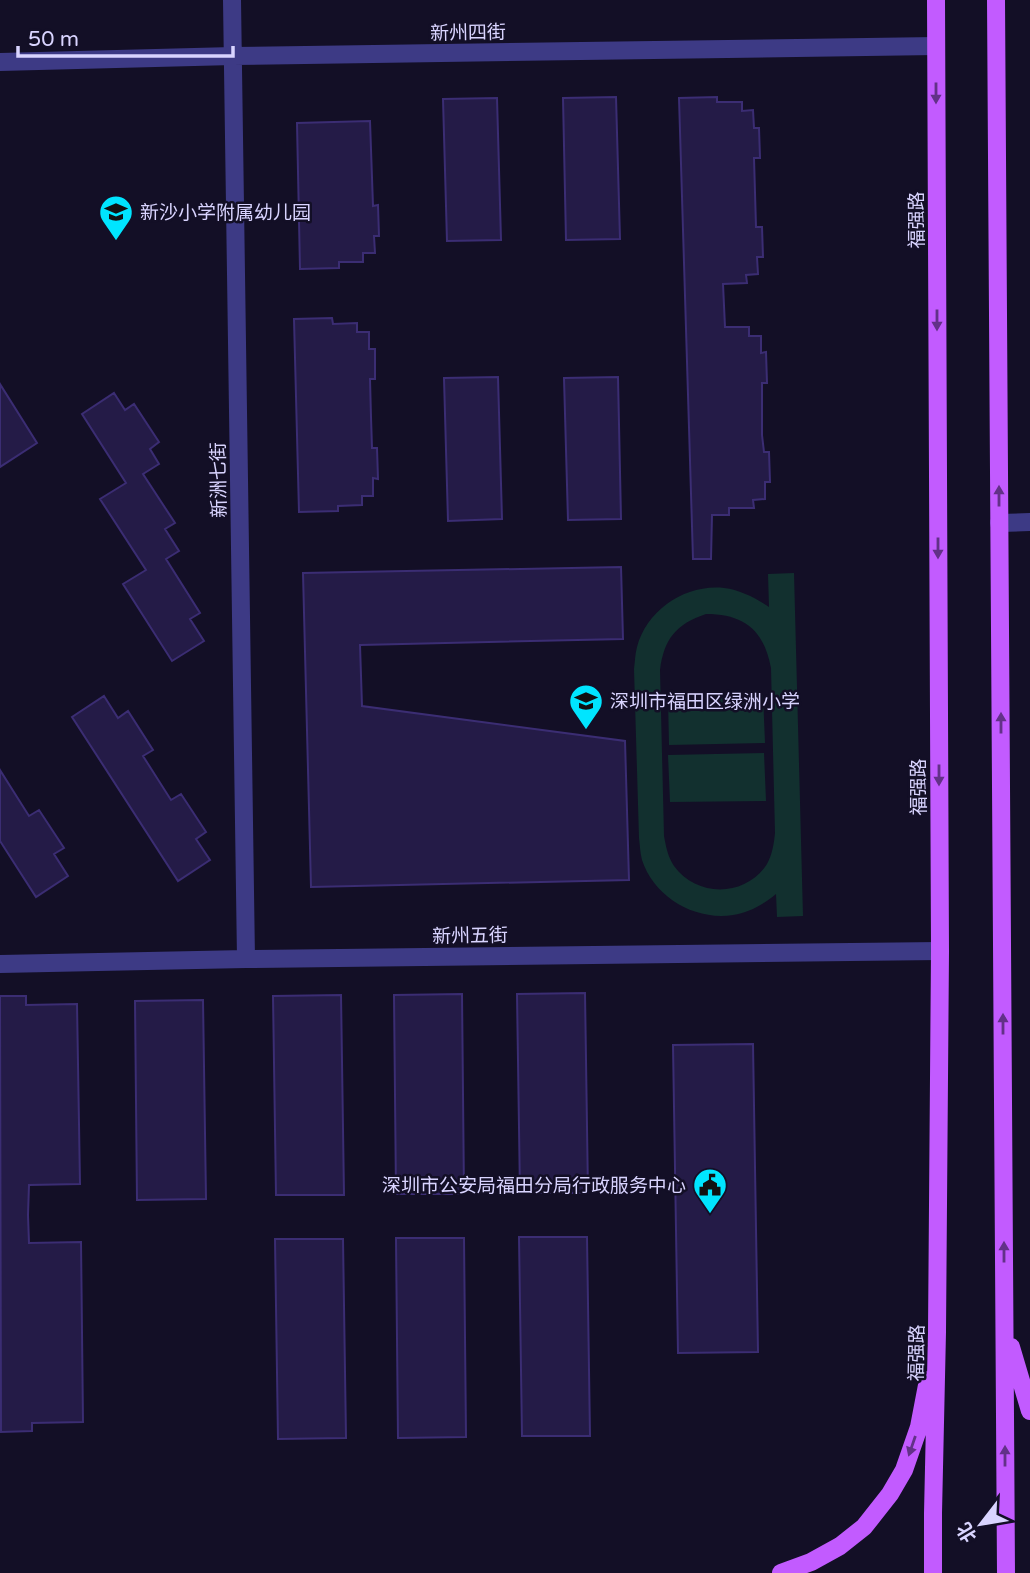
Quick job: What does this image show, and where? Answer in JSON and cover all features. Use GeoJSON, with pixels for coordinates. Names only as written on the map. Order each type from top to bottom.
{"type":"FeatureCollection","features":[{"type":"Feature","properties":{"kind":"main road","name":"福强路"},"geometry":{"type":"LineString","coordinates":[[933,1573],[940,951],[936,0]]}},
{"type":"Feature","properties":{"kind":"main road"},"geometry":{"type":"LineString","coordinates":[[996,0],[1006,1573]]}},
{"type":"Feature","properties":{"kind":"main road"},"geometry":{"type":"LineString","coordinates":[[1004,1320],[1030,1410]]}},
{"type":"Feature","properties":{"kind":"main road"},"geometry":{"type":"LineString","coordinates":[[781,1573],[811,1562],[839,1546],[864,1527],[890,1494],[904,1470],[919,1427],[937,1332]]}},
{"type":"Feature","properties":{"kind":"street","name":"新洲七街"},"geometry":{"type":"LineString","coordinates":[[232,0],[246,959]]}},
{"type":"Feature","properties":{"kind":"street","name":"新州四街"},"geometry":{"type":"LineString","coordinates":[[0,62],[936,46]]}},
{"type":"Feature","properties":{"kind":"street"},"geometry":{"type":"LineString","coordinates":[[999,523],[1030,522]]}},
{"type":"Feature","properties":{"kind":"street","name":"新州五街"},"geometry":{"type":"LineString","coordinates":[[0,964],[940,951]]}},
{"type":"Feature","properties":{"kind":"green space"},"geometry":{"type":"Polygon","coordinates":[[[794,573],[803,916],[777,917],[776,894],[756,908],[739,914],[704,914],[678,904],[666,895],[656,885],[642,860],[634,669],[636,650],[649,622],[659,611],[682,595],[695,590],[730,589],[769,607],[768,574],[794,573]],[[706,614],[679,628],[668,641],[660,670],[664,836],[668,852],[674,866],[695,884],[721,889],[734,888],[758,875],[770,857],[775,833],[771,668],[768,655],[757,634],[750,627],[731,617],[706,614]]]}},
{"type":"Feature","properties":{"kind":"green space"},"geometry":{"type":"Polygon","coordinates":[[[763,695],[765,743],[669,745],[668,698],[763,695]]]}},
{"type":"Feature","properties":{"kind":"green space"},"geometry":{"type":"Polygon","coordinates":[[[764,753],[766,801],[670,802],[668,755],[764,753]]]}},
{"type":"Feature","properties":{"kind":"building"},"geometry":{"type":"Polygon","coordinates":[[[616,97],[620,239],[566,240],[563,98],[616,97]]]}},
{"type":"Feature","properties":{"kind":"building"},"geometry":{"type":"Polygon","coordinates":[[[717,97],[717,102],[742,102],[742,111],[753,110],[754,128],[759,128],[760,158],[754,158],[756,227],[762,227],[763,257],[757,257],[758,274],[746,275],[747,283],[723,284],[725,327],[749,327],[749,336],[761,336],[761,353],[766,352],[767,383],[762,383],[762,435],[764,452],[769,452],[770,482],[765,482],[765,499],[753,500],[754,508],[729,508],[729,515],[712,515],[711,559],[693,559],[679,98],[717,97]]]}},
{"type":"Feature","properties":{"kind":"building"},"geometry":{"type":"Polygon","coordinates":[[[497,98],[501,240],[447,241],[443,99],[497,98]]]}},
{"type":"Feature","properties":{"kind":"building"},"geometry":{"type":"Polygon","coordinates":[[[370,121],[373,206],[378,205],[379,236],[374,236],[375,253],[363,253],[363,262],[339,262],[339,268],[300,269],[297,123],[370,121]]]}},
{"type":"Feature","properties":{"kind":"building"},"geometry":{"type":"Polygon","coordinates":[[[332,318],[333,324],[357,323],[357,332],[369,332],[369,349],[375,349],[375,379],[370,379],[372,448],[377,448],[378,479],[373,478],[373,496],[362,496],[362,505],[338,506],[338,511],[299,512],[294,319],[332,318]]]}},
{"type":"Feature","properties":{"kind":"building"},"geometry":{"type":"Polygon","coordinates":[[[498,377],[502,519],[448,521],[444,378],[498,377]]]}},
{"type":"Feature","properties":{"kind":"building"},"geometry":{"type":"Polygon","coordinates":[[[618,377],[621,519],[568,520],[564,378],[618,377]]]}},
{"type":"Feature","properties":{"kind":"building"},"geometry":{"type":"Polygon","coordinates":[[[0,384],[37,443],[0,467],[0,384]]]}},
{"type":"Feature","properties":{"kind":"building"},"geometry":{"type":"Polygon","coordinates":[[[114,393],[125,410],[134,404],[159,442],[150,449],[159,464],[143,474],[175,523],[165,529],[179,551],[166,559],[200,613],[190,619],[204,641],[172,661],[123,584],[146,570],[100,499],[126,483],[82,414],[114,393]]]}},
{"type":"Feature","properties":{"kind":"building"},"geometry":{"type":"Polygon","coordinates":[[[621,567],[623,639],[360,645],[362,706],[625,741],[629,880],[311,887],[303,573],[621,567]]]}},
{"type":"Feature","properties":{"kind":"building"},"geometry":{"type":"Polygon","coordinates":[[[104,696],[118,718],[128,711],[153,750],[143,756],[171,800],[181,794],[206,832],[196,839],[210,860],[178,881],[72,717],[104,696]]]}},
{"type":"Feature","properties":{"kind":"building"},"geometry":{"type":"Polygon","coordinates":[[[0,770],[29,816],[39,810],[64,848],[54,854],[68,876],[36,897],[0,841],[0,770]]]}},
{"type":"Feature","properties":{"kind":"building"},"geometry":{"type":"Polygon","coordinates":[[[585,993],[588,1193],[520,1193],[517,994],[585,993]]]}},
{"type":"Feature","properties":{"kind":"building"},"geometry":{"type":"Polygon","coordinates":[[[462,994],[464,1194],[396,1194],[394,995],[462,994]]]}},
{"type":"Feature","properties":{"kind":"building"},"geometry":{"type":"Polygon","coordinates":[[[341,995],[344,1195],[276,1195],[273,996],[341,995]]]}},
{"type":"Feature","properties":{"kind":"building"},"geometry":{"type":"Polygon","coordinates":[[[0,996],[26,996],[26,1005],[77,1004],[80,1184],[29,1185],[28,1215],[29,1243],[81,1242],[83,1422],[32,1423],[32,1431],[1,1432],[0,996]]]}},
{"type":"Feature","properties":{"kind":"building"},"geometry":{"type":"Polygon","coordinates":[[[203,1000],[206,1199],[137,1200],[135,1001],[203,1000]]]}},
{"type":"Feature","properties":{"kind":"building"},"geometry":{"type":"Polygon","coordinates":[[[753,1044],[758,1352],[678,1353],[673,1045],[753,1044]]]}},
{"type":"Feature","properties":{"kind":"building"},"geometry":{"type":"Polygon","coordinates":[[[519,1237],[587,1237],[590,1436],[522,1436],[519,1237]]]}},
{"type":"Feature","properties":{"kind":"building"},"geometry":{"type":"Polygon","coordinates":[[[396,1238],[464,1238],[466,1437],[398,1438],[396,1238]]]}},
{"type":"Feature","properties":{"kind":"building"},"geometry":{"type":"Polygon","coordinates":[[[275,1239],[343,1239],[346,1438],[278,1439],[275,1239]]]}},
{"type":"Feature","properties":{"kind":"place","name":"新沙小学附属幼儿园"},"geometry":{"type":"Point","coordinates":[116,242]}},
{"type":"Feature","properties":{"kind":"place","name":"深圳市福田区绿洲小学"},"geometry":{"type":"Point","coordinates":[586,731]}},
{"type":"Feature","properties":{"kind":"place","name":"深圳市公安局福田分局行政服务中心"},"geometry":{"type":"Point","coordinates":[710,1215]}}]}
